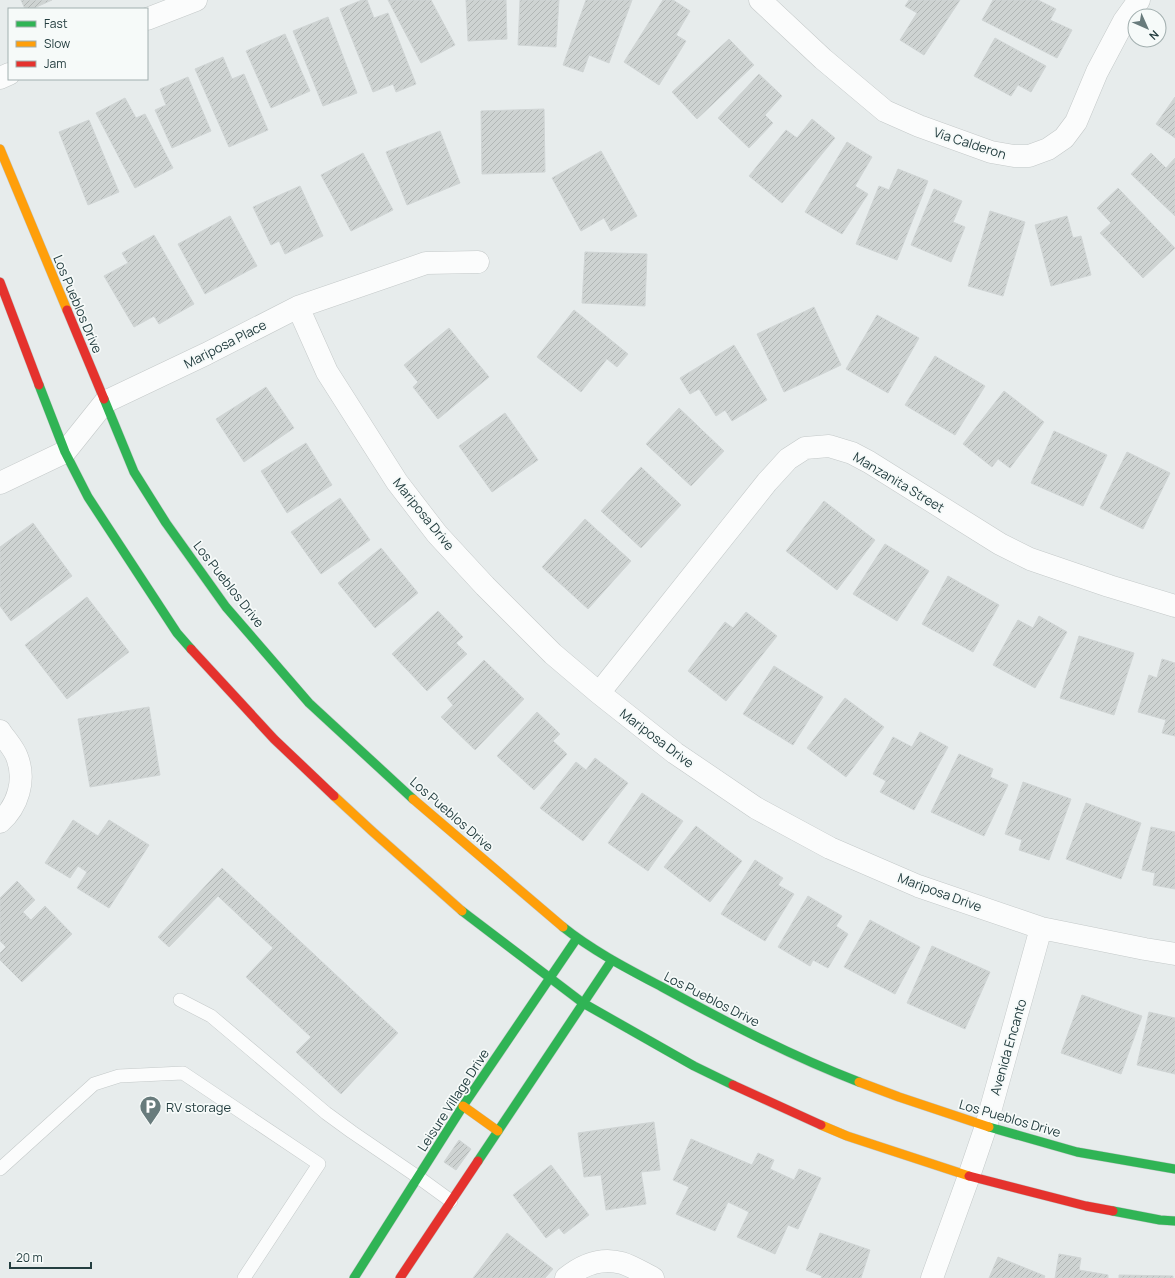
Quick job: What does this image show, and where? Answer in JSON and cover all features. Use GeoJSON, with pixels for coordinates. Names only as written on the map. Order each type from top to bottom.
{"type":"FeatureCollection","features":[{"type":"Feature","properties":{"kind":"street"},"geometry":{"type":"LineString","coordinates":[[148,19],[196,0]]}},
{"type":"Feature","properties":{"kind":"street","name":"Via Calderon"},"geometry":{"type":"LineString","coordinates":[[760,0],[824,60],[885,111],[919,126],[984,149],[1014,156],[1030,156],[1048,149],[1064,138],[1076,122],[1097,72],[1124,21],[1139,0]]}},
{"type":"Feature","properties":{"kind":"street","name":"Los Pueblos Drive"},"geometry":{"type":"LineString","coordinates":[[0,149],[134,472],[166,523],[226,607],[309,703],[408,794],[577,938],[612,960],[716,1018],[831,1071],[899,1097],[986,1126],[1077,1152],[1175,1168]]}},
{"type":"Feature","properties":{"kind":"street","name":"Mariposa Place"},"geometry":{"type":"LineString","coordinates":[[0,484],[65,452],[105,402],[206,354],[298,307],[426,263],[478,262]]}},
{"type":"Feature","properties":{"kind":"street"},"geometry":{"type":"LineString","coordinates":[[0,282],[65,452],[88,497],[177,633],[211,672],[274,739],[378,837],[452,903],[583,1003],[694,1066],[780,1107],[847,1136],[970,1176],[1086,1206],[1175,1222]]}},
{"type":"Feature","properties":{"kind":"street","name":"Mariposa Drive"},"geometry":{"type":"LineString","coordinates":[[298,307],[327,372],[397,482],[437,534],[485,586],[552,654],[675,753],[756,808],[830,848],[918,886],[1042,928],[1175,954]]}},
{"type":"Feature","properties":{"kind":"street","name":"Manzanita Street"},"geometry":{"type":"LineString","coordinates":[[599,693],[767,482],[788,459],[805,448],[829,446],[869,462],[1000,544],[1030,559],[1109,586],[1175,606]]}},
{"type":"Feature","properties":{"kind":"street"},"geometry":{"type":"LineString","coordinates":[[0,731],[17,757],[21,775],[18,795],[8,815],[0,822]]}},
{"type":"Feature","properties":{"kind":"street","name":"Avenida Encanto"},"geometry":{"type":"LineString","coordinates":[[932,1278],[970,1176],[986,1126],[1042,928]]}},
{"type":"Feature","properties":{"kind":"street","name":"Leisure Village Drive"},"geometry":{"type":"LineString","coordinates":[[354,1278],[463,1106],[577,938]]}},
{"type":"Feature","properties":{"kind":"street"},"geometry":{"type":"LineString","coordinates":[[400,1278],[612,960]]}},
{"type":"Feature","properties":{"kind":"street"},"geometry":{"type":"LineString","coordinates":[[463,1106],[498,1131]]}},
{"type":"Feature","properties":{"kind":"street"},"geometry":{"type":"LineString","coordinates":[[566,1278],[586,1264],[604,1261],[622,1263],[653,1278]]}},
{"type":"Feature","properties":{"kind":"lane"},"geometry":{"type":"LineString","coordinates":[[180,1000],[210,1016],[326,1113],[451,1201]]}},
{"type":"Feature","properties":{"kind":"lane"},"geometry":{"type":"LineString","coordinates":[[0,1169],[94,1084],[119,1076],[183,1073],[319,1164],[244,1278]]}},
{"type":"Feature","properties":{"kind":"building"},"geometry":{"type":"Polygon","coordinates":[[[21,0],[52,0],[34,8],[25,8],[21,0]]]}},
{"type":"Feature","properties":{"kind":"building"},"geometry":{"type":"Polygon","coordinates":[[[362,0],[367,0],[374,18],[388,13],[416,84],[396,92],[393,84],[373,92],[340,9],[362,0]]]}},
{"type":"Feature","properties":{"kind":"building"},"geometry":{"type":"Polygon","coordinates":[[[388,0],[431,0],[455,45],[421,63],[388,0]]]}},
{"type":"Feature","properties":{"kind":"building"},"geometry":{"type":"Polygon","coordinates":[[[466,0],[506,0],[507,39],[468,41],[466,0]]]}},
{"type":"Feature","properties":{"kind":"building"},"geometry":{"type":"Polygon","coordinates":[[[520,0],[559,0],[556,47],[518,45],[520,0]]]}},
{"type":"Feature","properties":{"kind":"building"},"geometry":{"type":"Polygon","coordinates":[[[586,0],[632,0],[609,63],[589,55],[583,72],[563,65],[586,0]]]}},
{"type":"Feature","properties":{"kind":"building"},"geometry":{"type":"Polygon","coordinates":[[[663,0],[673,0],[690,11],[676,35],[686,41],[659,85],[624,62],[663,0]]]}},
{"type":"Feature","properties":{"kind":"building"},"geometry":{"type":"Polygon","coordinates":[[[909,0],[960,0],[924,55],[900,40],[917,13],[905,6],[909,0]]]}},
{"type":"Feature","properties":{"kind":"building"},"geometry":{"type":"Polygon","coordinates":[[[993,0],[1038,0],[1056,9],[1050,20],[1072,30],[1057,58],[982,20],[993,0]]]}},
{"type":"Feature","properties":{"kind":"building"},"geometry":{"type":"Polygon","coordinates":[[[328,17],[357,93],[323,106],[293,31],[328,17]]]}},
{"type":"Feature","properties":{"kind":"building"},"geometry":{"type":"Polygon","coordinates":[[[285,34],[310,91],[271,108],[246,51],[285,34]]]}},
{"type":"Feature","properties":{"kind":"building"},"geometry":{"type":"Polygon","coordinates":[[[995,38],[1046,66],[1031,92],[1018,85],[1011,96],[974,76],[995,38]]]}},
{"type":"Feature","properties":{"kind":"building"},"geometry":{"type":"Polygon","coordinates":[[[729,39],[754,65],[697,119],[672,92],[729,39]]]}},
{"type":"Feature","properties":{"kind":"building"},"geometry":{"type":"Polygon","coordinates":[[[223,57],[232,79],[244,74],[268,130],[229,147],[195,69],[223,57]]]}},
{"type":"Feature","properties":{"kind":"building"},"geometry":{"type":"Polygon","coordinates":[[[759,74],[782,96],[765,115],[773,123],[749,148],[718,118],[759,74]]]}},
{"type":"Feature","properties":{"kind":"building"},"geometry":{"type":"Polygon","coordinates":[[[188,77],[211,131],[172,148],[155,110],[166,105],[160,89],[188,77]]]}},
{"type":"Feature","properties":{"kind":"building"},"geometry":{"type":"Polygon","coordinates":[[[1175,97],[1175,138],[1156,124],[1175,97]]]}},
{"type":"Feature","properties":{"kind":"building"},"geometry":{"type":"Polygon","coordinates":[[[125,98],[136,118],[145,114],[173,168],[135,188],[96,113],[125,98]]]}},
{"type":"Feature","properties":{"kind":"building"},"geometry":{"type":"Polygon","coordinates":[[[544,109],[545,172],[482,174],[481,111],[544,109]]]}},
{"type":"Feature","properties":{"kind":"building"},"geometry":{"type":"Polygon","coordinates":[[[812,119],[835,138],[782,203],[749,176],[786,130],[797,138],[812,119]]]}},
{"type":"Feature","properties":{"kind":"building"},"geometry":{"type":"Polygon","coordinates":[[[89,120],[119,192],[88,205],[59,132],[89,120]]]}},
{"type":"Feature","properties":{"kind":"building"},"geometry":{"type":"Polygon","coordinates":[[[440,131],[460,183],[407,205],[386,152],[440,131]]]}},
{"type":"Feature","properties":{"kind":"building"},"geometry":{"type":"Polygon","coordinates":[[[847,142],[872,157],[855,186],[868,194],[842,234],[805,212],[847,142]]]}},
{"type":"Feature","properties":{"kind":"building"},"geometry":{"type":"Polygon","coordinates":[[[601,151],[637,216],[611,231],[604,218],[581,231],[552,178],[601,151]]]}},
{"type":"Feature","properties":{"kind":"building"},"geometry":{"type":"Polygon","coordinates":[[[363,153],[393,210],[351,231],[321,175],[363,153]]]}},
{"type":"Feature","properties":{"kind":"building"},"geometry":{"type":"Polygon","coordinates":[[[1151,153],[1166,168],[1175,158],[1175,216],[1131,174],[1151,153]]]}},
{"type":"Feature","properties":{"kind":"building"},"geometry":{"type":"Polygon","coordinates":[[[898,169],[928,181],[897,260],[856,244],[879,186],[889,190],[898,169]]]}},
{"type":"Feature","properties":{"kind":"building"},"geometry":{"type":"Polygon","coordinates":[[[300,186],[323,236],[285,254],[279,241],[271,245],[253,207],[300,186]]]}},
{"type":"Feature","properties":{"kind":"building"},"geometry":{"type":"Polygon","coordinates":[[[1118,188],[1175,248],[1143,278],[1100,233],[1111,223],[1097,208],[1118,188]]]}},
{"type":"Feature","properties":{"kind":"building"},"geometry":{"type":"Polygon","coordinates":[[[934,189],[962,201],[953,222],[965,227],[951,262],[911,245],[934,189]]]}},
{"type":"Feature","properties":{"kind":"building"},"geometry":{"type":"Polygon","coordinates":[[[990,211],[1025,222],[1003,296],[968,286],[990,211]]]}},
{"type":"Feature","properties":{"kind":"building"},"geometry":{"type":"Polygon","coordinates":[[[230,216],[257,266],[205,294],[178,244],[230,216]]]}},
{"type":"Feature","properties":{"kind":"building"},"geometry":{"type":"Polygon","coordinates":[[[1067,216],[1073,238],[1081,236],[1091,275],[1051,286],[1035,225],[1067,216]]]}},
{"type":"Feature","properties":{"kind":"building"},"geometry":{"type":"Polygon","coordinates":[[[154,235],[194,304],[159,324],[154,316],[134,327],[104,276],[128,263],[122,253],[154,235]]]}},
{"type":"Feature","properties":{"kind":"building"},"geometry":{"type":"Polygon","coordinates":[[[585,252],[647,254],[645,306],[582,303],[585,252]]]}},
{"type":"Feature","properties":{"kind":"building"},"geometry":{"type":"Polygon","coordinates":[[[814,307],[841,365],[784,392],[757,334],[814,307]]]}},
{"type":"Feature","properties":{"kind":"building"},"geometry":{"type":"Polygon","coordinates":[[[574,310],[628,354],[617,367],[607,359],[581,392],[537,357],[574,310]]]}},
{"type":"Feature","properties":{"kind":"building"},"geometry":{"type":"Polygon","coordinates":[[[877,315],[919,338],[888,393],[846,369],[877,315]]]}},
{"type":"Feature","properties":{"kind":"building"},"geometry":{"type":"Polygon","coordinates":[[[449,328],[489,377],[438,419],[413,387],[418,382],[404,365],[449,328]]]}},
{"type":"Feature","properties":{"kind":"building"},"geometry":{"type":"Polygon","coordinates":[[[734,345],[767,400],[732,421],[725,410],[716,416],[699,389],[690,394],[680,378],[734,345]]]}},
{"type":"Feature","properties":{"kind":"building"},"geometry":{"type":"Polygon","coordinates":[[[935,356],[985,386],[955,435],[905,405],[935,356]]]}},
{"type":"Feature","properties":{"kind":"building"},"geometry":{"type":"Polygon","coordinates":[[[266,387],[294,428],[244,462],[216,419],[266,387]]]}},
{"type":"Feature","properties":{"kind":"building"},"geometry":{"type":"Polygon","coordinates":[[[1004,391],[1044,422],[1010,468],[998,459],[992,467],[963,444],[1004,391]]]}},
{"type":"Feature","properties":{"kind":"building"},"geometry":{"type":"Polygon","coordinates":[[[679,408],[724,451],[691,486],[646,444],[679,408]]]}},
{"type":"Feature","properties":{"kind":"building"},"geometry":{"type":"Polygon","coordinates":[[[505,413],[538,460],[492,492],[459,446],[505,413]]]}},
{"type":"Feature","properties":{"kind":"building"},"geometry":{"type":"Polygon","coordinates":[[[1054,431],[1107,455],[1083,506],[1031,483],[1054,431]]]}},
{"type":"Feature","properties":{"kind":"building"},"geometry":{"type":"Polygon","coordinates":[[[306,443],[332,485],[287,513],[261,471],[306,443]]]}},
{"type":"Feature","properties":{"kind":"building"},"geometry":{"type":"Polygon","coordinates":[[[1127,452],[1170,473],[1143,529],[1100,508],[1127,452]]]}},
{"type":"Feature","properties":{"kind":"building"},"geometry":{"type":"Polygon","coordinates":[[[641,467],[681,505],[641,548],[601,511],[641,467]]]}},
{"type":"Feature","properties":{"kind":"building"},"geometry":{"type":"Polygon","coordinates":[[[340,498],[370,540],[321,574],[291,532],[340,498]]]}},
{"type":"Feature","properties":{"kind":"building"},"geometry":{"type":"Polygon","coordinates":[[[824,501],[875,540],[837,590],[786,551],[824,501]]]}},
{"type":"Feature","properties":{"kind":"building"},"geometry":{"type":"Polygon","coordinates":[[[585,519],[631,561],[588,609],[542,567],[585,519]]]}},
{"type":"Feature","properties":{"kind":"building"},"geometry":{"type":"Polygon","coordinates":[[[33,523],[72,576],[11,621],[0,606],[0,547],[33,523]]]}},
{"type":"Feature","properties":{"kind":"building"},"geometry":{"type":"Polygon","coordinates":[[[885,544],[929,571],[897,621],[853,594],[885,544]]]}},
{"type":"Feature","properties":{"kind":"building"},"geometry":{"type":"Polygon","coordinates":[[[381,548],[418,593],[375,628],[338,583],[381,548]]]}},
{"type":"Feature","properties":{"kind":"building"},"geometry":{"type":"Polygon","coordinates":[[[948,576],[999,605],[973,652],[922,624],[948,576]]]}},
{"type":"Feature","properties":{"kind":"building"},"geometry":{"type":"Polygon","coordinates":[[[87,597],[129,652],[67,699],[25,645],[87,597]]]}},
{"type":"Feature","properties":{"kind":"building"},"geometry":{"type":"Polygon","coordinates":[[[438,611],[463,637],[456,643],[467,654],[427,691],[392,654],[438,611]]]}},
{"type":"Feature","properties":{"kind":"building"},"geometry":{"type":"Polygon","coordinates":[[[746,612],[777,636],[726,701],[688,671],[725,622],[733,628],[746,612]]]}},
{"type":"Feature","properties":{"kind":"building"},"geometry":{"type":"Polygon","coordinates":[[[1039,616],[1067,632],[1035,688],[993,665],[1018,620],[1033,628],[1039,616]]]}},
{"type":"Feature","properties":{"kind":"building"},"geometry":{"type":"Polygon","coordinates":[[[1079,636],[1134,653],[1114,715],[1060,698],[1079,636]]]}},
{"type":"Feature","properties":{"kind":"building"},"geometry":{"type":"Polygon","coordinates":[[[1162,659],[1175,663],[1175,736],[1162,733],[1166,720],[1138,712],[1149,675],[1157,678],[1162,659]]]}},
{"type":"Feature","properties":{"kind":"building"},"geometry":{"type":"Polygon","coordinates":[[[484,660],[524,699],[475,750],[441,717],[453,705],[447,698],[484,660]]]}},
{"type":"Feature","properties":{"kind":"building"},"geometry":{"type":"Polygon","coordinates":[[[774,666],[823,697],[793,745],[743,714],[774,666]]]}},
{"type":"Feature","properties":{"kind":"building"},"geometry":{"type":"Polygon","coordinates":[[[845,698],[884,727],[846,777],[807,748],[845,698]]]}},
{"type":"Feature","properties":{"kind":"building"},"geometry":{"type":"Polygon","coordinates":[[[149,707],[160,775],[90,787],[78,719],[149,707]]]}},
{"type":"Feature","properties":{"kind":"building"},"geometry":{"type":"Polygon","coordinates":[[[537,712],[560,734],[553,741],[567,754],[534,790],[497,756],[537,712]]]}},
{"type":"Feature","properties":{"kind":"building"},"geometry":{"type":"Polygon","coordinates":[[[920,732],[948,747],[914,810],[880,792],[886,781],[873,774],[893,737],[912,747],[920,732]]]}},
{"type":"Feature","properties":{"kind":"building"},"geometry":{"type":"Polygon","coordinates":[[[959,754],[993,769],[990,777],[1008,785],[984,836],[931,812],[959,754]]]}},
{"type":"Feature","properties":{"kind":"building"},"geometry":{"type":"Polygon","coordinates":[[[595,758],[628,783],[583,841],[540,808],[576,762],[586,770],[595,758]]]}},
{"type":"Feature","properties":{"kind":"building"},"geometry":{"type":"Polygon","coordinates":[[[1023,782],[1071,799],[1049,860],[1019,850],[1022,840],[1005,834],[1023,782]]]}},
{"type":"Feature","properties":{"kind":"building"},"geometry":{"type":"Polygon","coordinates":[[[642,793],[683,821],[648,871],[608,843],[642,793]]]}},
{"type":"Feature","properties":{"kind":"building"},"geometry":{"type":"Polygon","coordinates":[[[1086,803],[1141,823],[1121,879],[1066,859],[1086,803]]]}},
{"type":"Feature","properties":{"kind":"building"},"geometry":{"type":"Polygon","coordinates":[[[73,820],[98,836],[109,820],[149,845],[109,908],[77,888],[87,872],[78,866],[70,878],[45,863],[73,820]]]}},
{"type":"Feature","properties":{"kind":"building"},"geometry":{"type":"Polygon","coordinates":[[[696,826],[742,861],[710,902],[664,867],[696,826]]]}},
{"type":"Feature","properties":{"kind":"building"},"geometry":{"type":"Polygon","coordinates":[[[1151,827],[1175,832],[1175,889],[1153,885],[1155,873],[1142,870],[1151,827]]]}},
{"type":"Feature","properties":{"kind":"building"},"geometry":{"type":"Polygon","coordinates":[[[755,860],[783,878],[778,885],[794,894],[765,941],[721,914],[755,860]]]}},
{"type":"Feature","properties":{"kind":"building"},"geometry":{"type":"Polygon","coordinates":[[[222,868],[398,1033],[341,1094],[296,1052],[311,1037],[246,977],[273,948],[218,896],[169,947],[158,937],[222,868]]]}},
{"type":"Feature","properties":{"kind":"building"},"geometry":{"type":"Polygon","coordinates":[[[17,881],[35,900],[23,912],[31,920],[45,906],[72,934],[22,982],[0,960],[0,953],[6,947],[0,941],[0,898],[17,881]]]}},
{"type":"Feature","properties":{"kind":"building"},"geometry":{"type":"Polygon","coordinates":[[[808,896],[842,916],[836,926],[848,934],[828,968],[813,960],[810,966],[778,947],[808,896]]]}},
{"type":"Feature","properties":{"kind":"building"},"geometry":{"type":"Polygon","coordinates":[[[870,920],[920,947],[895,994],[844,967],[870,920]]]}},
{"type":"Feature","properties":{"kind":"building"},"geometry":{"type":"Polygon","coordinates":[[[932,946],[990,972],[965,1029],[907,1003],[932,946]]]}},
{"type":"Feature","properties":{"kind":"building"},"geometry":{"type":"Polygon","coordinates":[[[1082,995],[1142,1016],[1121,1074],[1061,1053],[1082,995]]]}},
{"type":"Feature","properties":{"kind":"building"},"geometry":{"type":"Polygon","coordinates":[[[1149,1012],[1175,1018],[1175,1074],[1137,1065],[1149,1012]]]}},
{"type":"Feature","properties":{"kind":"building"},"geometry":{"type":"Polygon","coordinates":[[[654,1122],[660,1170],[641,1172],[646,1204],[606,1210],[601,1175],[584,1177],[578,1133],[654,1122]]]}},
{"type":"Feature","properties":{"kind":"building"},"geometry":{"type":"Polygon","coordinates":[[[691,1139],[752,1165],[758,1153],[774,1160],[770,1169],[794,1180],[799,1169],[821,1178],[798,1229],[788,1225],[775,1254],[737,1237],[749,1212],[728,1202],[715,1231],[676,1214],[689,1187],[673,1180],[691,1139]]]}},
{"type":"Feature","properties":{"kind":"building"},"geometry":{"type":"Polygon","coordinates":[[[459,1140],[471,1149],[456,1170],[444,1162],[459,1140]]]}},
{"type":"Feature","properties":{"kind":"building"},"geometry":{"type":"Polygon","coordinates":[[[551,1165],[589,1215],[564,1234],[559,1228],[546,1238],[513,1195],[551,1165]]]}},
{"type":"Feature","properties":{"kind":"building"},"geometry":{"type":"Polygon","coordinates":[[[507,1233],[553,1269],[545,1278],[473,1278],[507,1233]]]}},
{"type":"Feature","properties":{"kind":"building"},"geometry":{"type":"Polygon","coordinates":[[[820,1233],[870,1250],[861,1278],[821,1278],[822,1276],[806,1270],[820,1233]]]}},
{"type":"Feature","properties":{"kind":"building"},"geometry":{"type":"Polygon","coordinates":[[[1059,1254],[1081,1258],[1079,1270],[1108,1275],[1108,1278],[1055,1278],[1059,1254]]]}},
{"type":"Feature","properties":{"kind":"building"},"geometry":{"type":"Polygon","coordinates":[[[998,1257],[1045,1276],[1044,1278],[989,1278],[998,1257]]]}},
{"type":"Feature","properties":{"kind":"building"},"geometry":{"type":"Polygon","coordinates":[[[1119,1275],[1173,1276],[1173,1278],[1119,1278],[1119,1275]]]}},
{"type":"Feature","properties":{"kind":"traffic: fast"},"geometry":{"type":"LineString","coordinates":[[39,385],[65,452],[88,497],[177,633],[191,649]]}},
{"type":"Feature","properties":{"kind":"traffic: fast"},"geometry":{"type":"LineString","coordinates":[[104,399],[134,472],[166,523],[226,607],[309,703],[413,799]]}},
{"type":"Feature","properties":{"kind":"traffic: fast"},"geometry":{"type":"LineString","coordinates":[[462,911],[583,1003],[694,1066],[733,1085]]}},
{"type":"Feature","properties":{"kind":"traffic: fast"},"geometry":{"type":"LineString","coordinates":[[563,927],[574,936],[611,959],[710,1013],[784,1050],[859,1082]]}},
{"type":"Feature","properties":{"kind":"traffic: fast"},"geometry":{"type":"LineString","coordinates":[[354,1278],[463,1106],[577,938]]}},
{"type":"Feature","properties":{"kind":"traffic: fast"},"geometry":{"type":"LineString","coordinates":[[478,1161],[612,960]]}},
{"type":"Feature","properties":{"kind":"traffic: fast"},"geometry":{"type":"LineString","coordinates":[[989,1127],[1077,1152],[1175,1169]]}},
{"type":"Feature","properties":{"kind":"traffic: fast"},"geometry":{"type":"LineString","coordinates":[[1113,1211],[1160,1220],[1175,1221]]}},
{"type":"Feature","properties":{"kind":"traffic: slow"},"geometry":{"type":"LineString","coordinates":[[0,149],[67,310]]}},
{"type":"Feature","properties":{"kind":"traffic: slow"},"geometry":{"type":"LineString","coordinates":[[334,796],[462,911]]}},
{"type":"Feature","properties":{"kind":"traffic: slow"},"geometry":{"type":"LineString","coordinates":[[413,799],[563,927]]}},
{"type":"Feature","properties":{"kind":"traffic: slow"},"geometry":{"type":"LineString","coordinates":[[859,1082],[989,1127]]}},
{"type":"Feature","properties":{"kind":"traffic: slow"},"geometry":{"type":"LineString","coordinates":[[463,1106],[498,1131]]}},
{"type":"Feature","properties":{"kind":"traffic: slow"},"geometry":{"type":"LineString","coordinates":[[821,1125],[847,1136],[969,1176]]}},
{"type":"Feature","properties":{"kind":"traffic: jam"},"geometry":{"type":"LineString","coordinates":[[0,282],[39,385]]}},
{"type":"Feature","properties":{"kind":"traffic: jam"},"geometry":{"type":"LineString","coordinates":[[67,310],[104,399]]}},
{"type":"Feature","properties":{"kind":"traffic: jam"},"geometry":{"type":"LineString","coordinates":[[191,649],[274,739],[334,796]]}},
{"type":"Feature","properties":{"kind":"traffic: jam"},"geometry":{"type":"LineString","coordinates":[[733,1085],[821,1125]]}},
{"type":"Feature","properties":{"kind":"traffic: jam"},"geometry":{"type":"LineString","coordinates":[[400,1278],[478,1161]]}},
{"type":"Feature","properties":{"kind":"traffic: jam"},"geometry":{"type":"LineString","coordinates":[[969,1176],[1086,1206],[1113,1211]]}},
{"type":"Feature","properties":{"kind":"place","name":"RV storage"},"geometry":{"type":"Point","coordinates":[150,1126]}}]}
